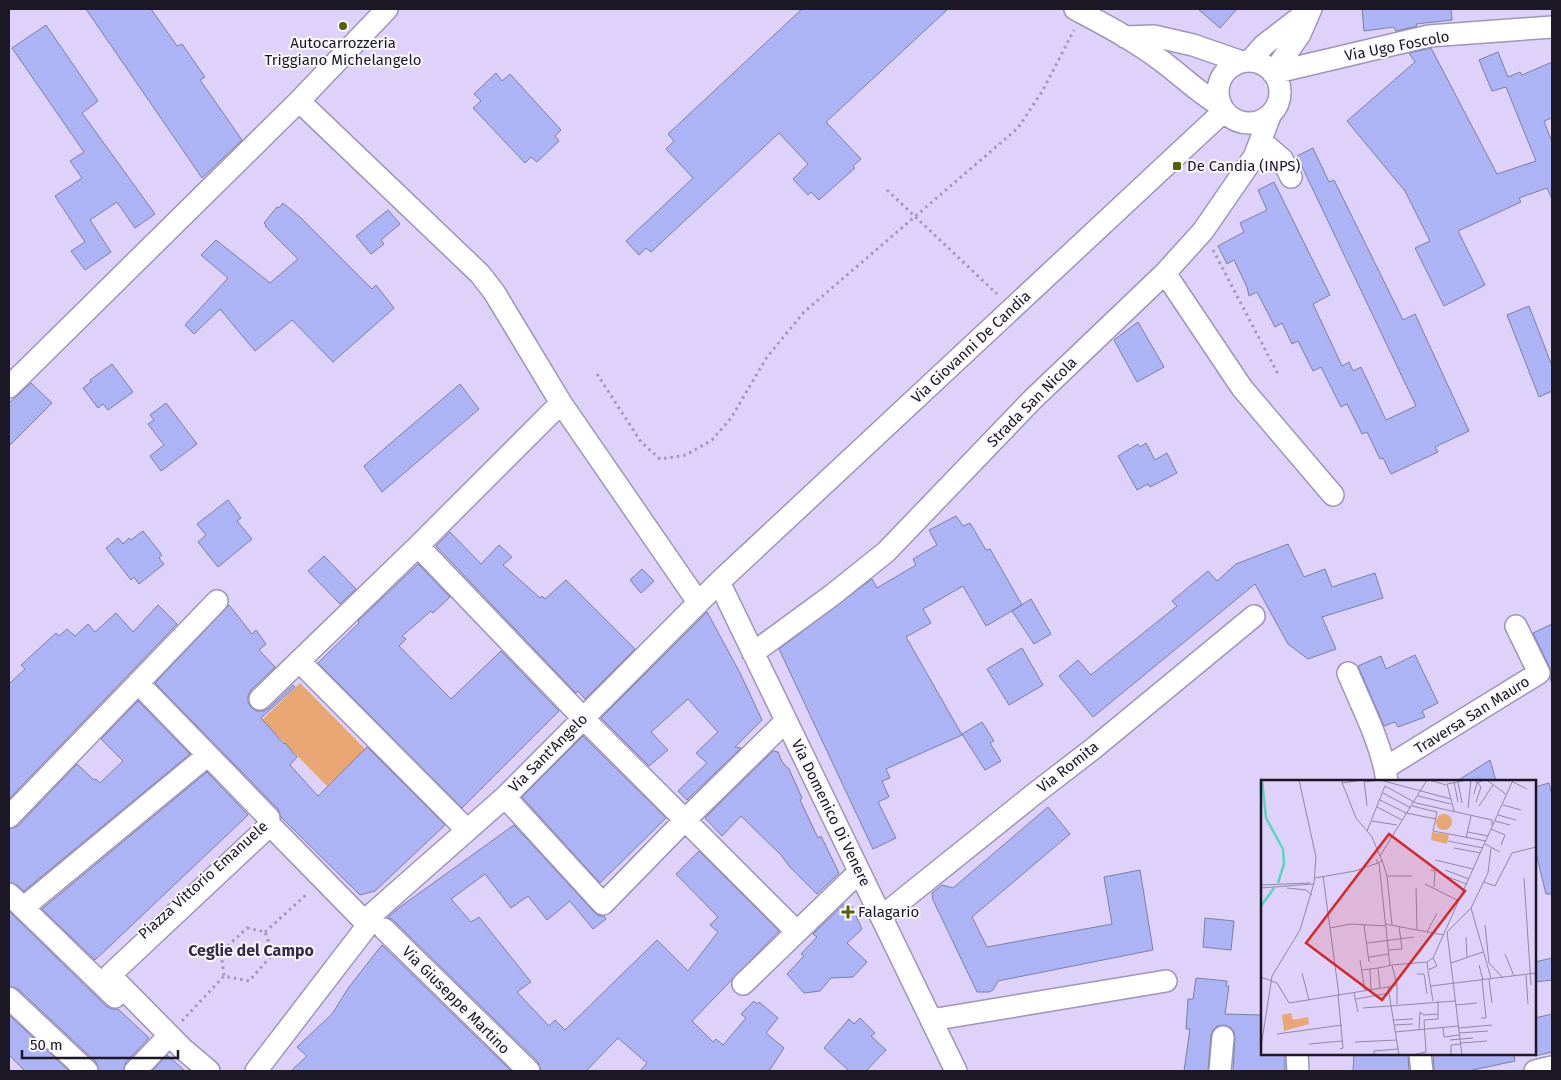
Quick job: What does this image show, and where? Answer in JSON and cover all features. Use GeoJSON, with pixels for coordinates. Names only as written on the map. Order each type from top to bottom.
{"type":"FeatureCollection","features":[{"type":"Feature","properties":{"kind":"street"},"geometry":{"type":"LineString","coordinates":[[9,388],[299,101],[387,9]]}},
{"type":"Feature","properties":{"kind":"street"},"geometry":{"type":"LineString","coordinates":[[1222,109],[1218,90],[1222,77],[1232,66],[1246,61],[1311,9]]}},
{"type":"Feature","properties":{"kind":"street"},"geometry":{"type":"LineString","coordinates":[[1311,9],[1308,44],[1317,63]]}},
{"type":"Feature","properties":{"kind":"street"},"geometry":{"type":"LineString","coordinates":[[1273,73],[1300,34],[1311,9]]}},
{"type":"Feature","properties":{"kind":"street"},"geometry":{"type":"LineString","coordinates":[[1079,11],[1162,61],[1232,119],[1246,124],[1258,122],[1270,116],[1276,107],[1280,96],[1279,85],[1273,73],[1264,65],[1154,36],[1125,37]]}},
{"type":"Feature","properties":{"kind":"street","name":"Via Ugo Foscolo"},"geometry":{"type":"LineString","coordinates":[[1273,73],[1430,36],[1552,27]]}},
{"type":"Feature","properties":{"kind":"street"},"geometry":{"type":"LineString","coordinates":[[299,101],[480,274],[494,292],[561,403],[698,602]]}},
{"type":"Feature","properties":{"kind":"street","name":"Via Giovanni De Candia"},"geometry":{"type":"LineString","coordinates":[[718,582],[1012,309],[1222,109]]}},
{"type":"Feature","properties":{"kind":"street","name":"Strada San Nicola"},"geometry":{"type":"LineString","coordinates":[[753,653],[831,596],[886,552],[1032,400],[1165,273],[1203,232],[1254,157],[1270,116]]}},
{"type":"Feature","properties":{"kind":"street"},"geometry":{"type":"LineString","coordinates":[[1261,141],[1282,159],[1291,177]]}},
{"type":"Feature","properties":{"kind":"street"},"geometry":{"type":"LineString","coordinates":[[1165,273],[1242,388],[1333,495]]}},
{"type":"Feature","properties":{"kind":"street"},"geometry":{"type":"LineString","coordinates":[[260,699],[418,546],[561,403]]}},
{"type":"Feature","properties":{"kind":"street"},"geometry":{"type":"LineString","coordinates":[[418,546],[583,718],[797,932]]}},
{"type":"Feature","properties":{"kind":"street","name":"Via Domenico Di Venere"},"geometry":{"type":"LineString","coordinates":[[718,582],[956,1071]]}},
{"type":"Feature","properties":{"kind":"street","name":"Via Sant'Angelo"},"geometry":{"type":"LineString","coordinates":[[377,923],[467,830],[505,797],[718,582]]}},
{"type":"Feature","properties":{"kind":"street"},"geometry":{"type":"LineString","coordinates":[[9,817],[217,602]]}},
{"type":"Feature","properties":{"kind":"street","name":"Via Romita"},"geometry":{"type":"LineString","coordinates":[[881,917],[1094,748],[1254,616]]}},
{"type":"Feature","properties":{"kind":"street","name":"Traversa San Mauro"},"geometry":{"type":"LineString","coordinates":[[1386,775],[1539,673],[1516,626]]}},
{"type":"Feature","properties":{"kind":"street"},"geometry":{"type":"LineString","coordinates":[[299,661],[467,830]]}},
{"type":"Feature","properties":{"kind":"street"},"geometry":{"type":"LineString","coordinates":[[1348,673],[1386,775]]}},
{"type":"Feature","properties":{"kind":"street"},"geometry":{"type":"LineString","coordinates":[[138,683],[270,818]]}},
{"type":"Feature","properties":{"kind":"street"},"geometry":{"type":"LineString","coordinates":[[505,797],[603,904],[786,721]]}},
{"type":"Feature","properties":{"kind":"street"},"geometry":{"type":"LineString","coordinates":[[197,1071],[162,1043],[16,901],[208,755]]}},
{"type":"Feature","properties":{"kind":"street","name":"Piazza Vittorio Emanuele"},"geometry":{"type":"LineString","coordinates":[[96,978],[270,818],[377,923]]}},
{"type":"Feature","properties":{"kind":"street"},"geometry":{"type":"LineString","coordinates":[[209,1071],[183,1049],[110,975],[270,825],[368,925],[256,1071]]}},
{"type":"Feature","properties":{"kind":"street"},"geometry":{"type":"LineString","coordinates":[[743,984],[859,872]]}},
{"type":"Feature","properties":{"kind":"street"},"geometry":{"type":"LineString","coordinates":[[267,1071],[362,952],[377,923]]}},
{"type":"Feature","properties":{"kind":"street","name":"Via Giuseppe Martino"},"geometry":{"type":"LineString","coordinates":[[377,923],[529,1071]]}},
{"type":"Feature","properties":{"kind":"street"},"geometry":{"type":"LineString","coordinates":[[931,1020],[1166,981]]}},
{"type":"Feature","properties":{"kind":"street"},"geometry":{"type":"LineString","coordinates":[[9,998],[87,1071]]}},
{"type":"Feature","properties":{"kind":"street"},"geometry":{"type":"LineString","coordinates":[[1220,1071],[1223,1037]]}},
{"type":"Feature","properties":{"kind":"street"},"geometry":{"type":"LineString","coordinates":[[135,1071],[162,1043]]}},
{"type":"Feature","properties":{"kind":"street"},"geometry":{"type":"LineString","coordinates":[[1297,1055],[1298,1071]]}},
{"type":"Feature","properties":{"kind":"street"},"geometry":{"type":"LineString","coordinates":[[1420,1055],[1422,1071]]}},
{"type":"Feature","properties":{"kind":"street"},"geometry":{"type":"LineString","coordinates":[[1535,1071],[1552,1067]]}},
{"type":"Feature","properties":{"kind":"path"},"geometry":{"type":"LineString","coordinates":[[597,374],[641,442],[660,459],[686,455],[712,440],[731,418],[767,357],[804,312],[1018,128],[1043,90],[1079,11]]}},
{"type":"Feature","properties":{"kind":"path"},"geometry":{"type":"LineString","coordinates":[[887,190],[1012,309]]}},
{"type":"Feature","properties":{"kind":"path"},"geometry":{"type":"LineString","coordinates":[[1203,232],[1279,376]]}},
{"type":"Feature","properties":{"kind":"path"},"geometry":{"type":"LineString","coordinates":[[265,932],[327,875]]}},
{"type":"Feature","properties":{"kind":"path"},"geometry":{"type":"LineString","coordinates":[[162,1043],[224,976],[221,952],[247,928],[265,932]]}},
{"type":"Feature","properties":{"kind":"path"},"geometry":{"type":"LineString","coordinates":[[224,976],[249,981],[273,954],[265,932]]}},
{"type":"Feature","properties":{"kind":"shaded area"},"geometry":{"type":"Polygon","coordinates":[[[300,683],[365,749],[327,786],[262,720],[300,683]]]}},
{"type":"Feature","properties":{"kind":"building"},"geometry":{"type":"Polygon","coordinates":[[[86,9],[151,9],[177,46],[182,44],[205,77],[200,80],[242,140],[202,178],[86,9]]]}},
{"type":"Feature","properties":{"kind":"building"},"geometry":{"type":"Polygon","coordinates":[[[802,9],[948,9],[826,122],[861,159],[853,166],[855,168],[819,200],[811,192],[808,195],[793,179],[808,164],[779,133],[651,252],[646,248],[639,255],[626,241],[693,178],[666,149],[674,141],[668,134],[802,9]]]}},
{"type":"Feature","properties":{"kind":"building"},"geometry":{"type":"Polygon","coordinates":[[[1198,9],[1237,9],[1220,28],[1198,9]]]}},
{"type":"Feature","properties":{"kind":"building"},"geometry":{"type":"Polygon","coordinates":[[[1362,9],[1451,9],[1452,20],[1416,24],[1417,26],[1396,31],[1394,27],[1364,31],[1362,9]]]}},
{"type":"Feature","properties":{"kind":"building"},"geometry":{"type":"Polygon","coordinates":[[[46,25],[98,101],[82,113],[155,214],[135,228],[117,202],[90,220],[111,252],[85,270],[71,251],[85,242],[55,196],[82,178],[70,161],[84,152],[12,48],[46,25]]]}},
{"type":"Feature","properties":{"kind":"building"},"geometry":{"type":"Polygon","coordinates":[[[1431,48],[1497,174],[1536,161],[1506,87],[1492,91],[1479,60],[1498,52],[1508,77],[1520,72],[1522,75],[1552,62],[1552,118],[1544,121],[1552,142],[1552,199],[1547,188],[1519,198],[1521,202],[1458,231],[1485,285],[1444,306],[1415,248],[1430,241],[1405,191],[1347,121],[1415,62],[1409,53],[1431,48]]]}},
{"type":"Feature","properties":{"kind":"building"},"geometry":{"type":"Polygon","coordinates":[[[496,73],[502,81],[510,74],[561,130],[555,136],[559,141],[537,162],[531,157],[525,163],[473,108],[481,101],[474,94],[496,73]]]}},
{"type":"Feature","properties":{"kind":"building"},"geometry":{"type":"Polygon","coordinates":[[[1313,148],[1329,182],[1334,180],[1403,320],[1415,314],[1469,431],[1435,447],[1438,452],[1391,474],[1383,458],[1380,459],[1367,432],[1362,434],[1347,404],[1341,407],[1321,367],[1313,371],[1298,341],[1292,344],[1282,323],[1275,327],[1257,292],[1249,296],[1247,287],[1234,260],[1227,264],[1218,246],[1244,232],[1240,223],[1267,210],[1258,190],[1274,182],[1330,295],[1313,304],[1342,366],[1349,362],[1353,371],[1361,367],[1386,420],[1416,406],[1297,156],[1313,148]]]}},
{"type":"Feature","properties":{"kind":"building"},"geometry":{"type":"Polygon","coordinates":[[[283,203],[301,218],[372,289],[376,285],[394,308],[333,362],[292,320],[255,351],[220,309],[194,334],[185,325],[228,278],[201,255],[216,240],[270,283],[298,259],[264,223],[277,207],[279,208],[283,203]]]}},
{"type":"Feature","properties":{"kind":"building"},"geometry":{"type":"Polygon","coordinates":[[[388,210],[400,224],[381,240],[384,244],[371,254],[356,236],[388,210]]]}},
{"type":"Feature","properties":{"kind":"building"},"geometry":{"type":"Polygon","coordinates":[[[1529,306],[1552,366],[1552,391],[1539,397],[1507,315],[1529,306]]]}},
{"type":"Feature","properties":{"kind":"building"},"geometry":{"type":"Polygon","coordinates":[[[1138,322],[1164,367],[1137,382],[1114,340],[1138,322]]]}},
{"type":"Feature","properties":{"kind":"building"},"geometry":{"type":"Polygon","coordinates":[[[112,364],[133,392],[108,410],[103,404],[98,408],[83,388],[91,382],[90,380],[112,364]]]}},
{"type":"Feature","properties":{"kind":"building"},"geometry":{"type":"Polygon","coordinates":[[[31,383],[52,403],[9,446],[9,403],[31,383]]]}},
{"type":"Feature","properties":{"kind":"building"},"geometry":{"type":"Polygon","coordinates":[[[460,384],[479,409],[382,492],[364,466],[460,384]]]}},
{"type":"Feature","properties":{"kind":"building"},"geometry":{"type":"Polygon","coordinates":[[[166,403],[197,444],[161,471],[150,456],[164,445],[148,424],[154,420],[150,415],[166,403]]]}},
{"type":"Feature","properties":{"kind":"building"},"geometry":{"type":"Polygon","coordinates":[[[1146,443],[1155,460],[1167,453],[1177,473],[1150,487],[1148,484],[1137,490],[1118,456],[1138,444],[1140,447],[1146,443]]]}},
{"type":"Feature","properties":{"kind":"building"},"geometry":{"type":"Polygon","coordinates":[[[228,500],[241,518],[237,521],[252,539],[218,567],[198,542],[206,535],[197,524],[228,500]]]}},
{"type":"Feature","properties":{"kind":"building"},"geometry":{"type":"Polygon","coordinates":[[[956,516],[963,526],[970,523],[986,550],[990,549],[1022,605],[986,626],[963,586],[923,609],[931,623],[906,637],[962,735],[886,769],[890,778],[882,781],[889,797],[878,802],[896,838],[873,849],[779,649],[872,579],[877,588],[916,565],[913,559],[937,545],[929,530],[956,516]]]}},
{"type":"Feature","properties":{"kind":"building"},"geometry":{"type":"Polygon","coordinates":[[[143,531],[162,555],[159,558],[164,564],[139,584],[134,577],[131,580],[106,548],[118,538],[123,544],[129,538],[131,540],[143,531]]]}},
{"type":"Feature","properties":{"kind":"building"},"geometry":{"type":"Polygon","coordinates":[[[450,532],[481,564],[499,545],[512,557],[503,565],[540,598],[542,596],[545,599],[566,580],[635,649],[585,699],[578,691],[576,693],[436,546],[450,532]]]}},
{"type":"Feature","properties":{"kind":"building"},"geometry":{"type":"Polygon","coordinates":[[[1288,544],[1304,577],[1325,569],[1332,587],[1375,573],[1383,598],[1322,617],[1336,649],[1308,659],[1288,644],[1255,584],[1093,717],[1059,676],[1078,660],[1091,675],[1177,606],[1172,601],[1208,571],[1217,581],[1236,564],[1288,544]]]}},
{"type":"Feature","properties":{"kind":"building"},"geometry":{"type":"Polygon","coordinates":[[[324,556],[356,589],[340,604],[308,571],[324,556]]]}},
{"type":"Feature","properties":{"kind":"building"},"geometry":{"type":"Polygon","coordinates":[[[418,564],[450,597],[433,613],[431,611],[402,636],[406,639],[399,646],[451,699],[501,651],[559,711],[462,808],[318,663],[359,623],[358,621],[418,564]]]}},
{"type":"Feature","properties":{"kind":"building"},"geometry":{"type":"Polygon","coordinates":[[[642,569],[654,581],[641,593],[630,580],[642,569]]]}},
{"type":"Feature","properties":{"kind":"building"},"geometry":{"type":"Polygon","coordinates":[[[1031,599],[1051,634],[1034,644],[1012,611],[1031,599]]]}},
{"type":"Feature","properties":{"kind":"building"},"geometry":{"type":"Polygon","coordinates":[[[158,605],[177,624],[9,799],[9,684],[25,669],[21,665],[56,633],[59,636],[67,629],[75,636],[88,624],[95,632],[116,613],[133,632],[158,605]]]}},
{"type":"Feature","properties":{"kind":"building"},"geometry":{"type":"Polygon","coordinates":[[[229,605],[252,634],[256,630],[266,644],[259,650],[275,667],[251,690],[248,702],[251,707],[256,711],[264,711],[293,685],[295,687],[261,718],[297,757],[290,765],[318,796],[367,747],[445,825],[375,891],[360,895],[281,817],[278,809],[155,683],[229,605]]]}},
{"type":"Feature","properties":{"kind":"building"},"geometry":{"type":"Polygon","coordinates":[[[707,612],[740,673],[762,720],[735,747],[741,748],[687,800],[678,791],[707,763],[696,753],[718,732],[688,699],[651,732],[668,750],[649,766],[601,718],[707,612]]]}},
{"type":"Feature","properties":{"kind":"building"},"geometry":{"type":"Polygon","coordinates":[[[1552,624],[1552,683],[1550,668],[1533,633],[1552,624]]]}},
{"type":"Feature","properties":{"kind":"building"},"geometry":{"type":"Polygon","coordinates":[[[1022,648],[1043,685],[1009,705],[987,669],[1022,648]]]}},
{"type":"Feature","properties":{"kind":"building"},"geometry":{"type":"Polygon","coordinates":[[[1415,655],[1438,703],[1422,711],[1425,717],[1398,727],[1395,722],[1384,726],[1358,666],[1381,656],[1386,669],[1415,655]]]}},
{"type":"Feature","properties":{"kind":"building"},"geometry":{"type":"Polygon","coordinates":[[[138,701],[190,754],[24,891],[17,885],[9,882],[9,829],[18,826],[77,764],[94,780],[96,779],[100,783],[123,761],[101,739],[138,701]]]}},
{"type":"Feature","properties":{"kind":"building"},"geometry":{"type":"Polygon","coordinates":[[[982,722],[994,741],[990,743],[1001,761],[985,770],[962,734],[982,722]]]}},
{"type":"Feature","properties":{"kind":"building"},"geometry":{"type":"Polygon","coordinates":[[[583,736],[666,818],[600,883],[522,797],[583,736]]]}},
{"type":"Feature","properties":{"kind":"building"},"geometry":{"type":"Polygon","coordinates":[[[773,751],[778,752],[782,762],[789,769],[802,798],[800,800],[818,838],[821,836],[839,873],[817,894],[741,816],[722,836],[705,818],[773,751]]]}},
{"type":"Feature","properties":{"kind":"building"},"geometry":{"type":"Polygon","coordinates":[[[1490,760],[1496,780],[1459,780],[1490,760]]]}},
{"type":"Feature","properties":{"kind":"building"},"geometry":{"type":"Polygon","coordinates":[[[207,772],[248,815],[95,960],[42,909],[207,772]]]}},
{"type":"Feature","properties":{"kind":"building"},"geometry":{"type":"Polygon","coordinates":[[[1549,783],[1552,795],[1552,894],[1546,894],[1536,853],[1536,787],[1549,783]]]}},
{"type":"Feature","properties":{"kind":"building"},"geometry":{"type":"Polygon","coordinates":[[[1048,807],[1070,834],[972,917],[987,947],[1112,924],[1104,877],[1140,870],[1153,950],[998,981],[993,990],[977,992],[933,900],[932,893],[942,885],[953,888],[1048,807]]]}},
{"type":"Feature","properties":{"kind":"building"},"geometry":{"type":"Polygon","coordinates":[[[514,825],[594,912],[599,916],[604,916],[606,919],[593,929],[570,901],[547,920],[528,896],[511,908],[485,874],[451,899],[471,922],[479,917],[531,982],[517,992],[549,1026],[555,1020],[565,1030],[657,940],[688,971],[718,932],[710,925],[718,917],[676,874],[699,851],[779,931],[692,1021],[713,1042],[716,1039],[723,1045],[746,1018],[741,1014],[754,1001],[757,1004],[759,1002],[778,1018],[766,1033],[784,1048],[769,1071],[640,1071],[647,1063],[618,1038],[586,1071],[541,1071],[538,1062],[388,917],[514,825]]]}},
{"type":"Feature","properties":{"kind":"building"},"geometry":{"type":"Polygon","coordinates":[[[844,904],[851,905],[862,929],[847,943],[867,962],[853,977],[831,978],[820,991],[804,993],[787,974],[804,956],[801,954],[817,937],[813,934],[844,904]]]}},
{"type":"Feature","properties":{"kind":"building"},"geometry":{"type":"Polygon","coordinates":[[[9,911],[106,1006],[111,1009],[118,1009],[149,1038],[126,1062],[123,1071],[99,1071],[96,1062],[18,989],[9,986],[9,911]]]}},
{"type":"Feature","properties":{"kind":"building"},"geometry":{"type":"Polygon","coordinates":[[[1205,918],[1234,921],[1231,950],[1203,947],[1205,918]]]}},
{"type":"Feature","properties":{"kind":"building"},"geometry":{"type":"Polygon","coordinates":[[[382,945],[510,1070],[291,1071],[307,1056],[297,1047],[332,1014],[349,987],[382,945]]]}},
{"type":"Feature","properties":{"kind":"building"},"geometry":{"type":"Polygon","coordinates":[[[1552,958],[1552,980],[1536,982],[1536,962],[1552,958]]]}},
{"type":"Feature","properties":{"kind":"building"},"geometry":{"type":"Polygon","coordinates":[[[1196,978],[1227,981],[1226,986],[1229,986],[1225,1014],[1261,1015],[1261,1055],[1285,1055],[1285,1071],[1233,1071],[1234,1032],[1230,1027],[1224,1025],[1217,1026],[1211,1035],[1208,1071],[1184,1071],[1190,1029],[1186,1029],[1188,999],[1193,999],[1196,978]]]}},
{"type":"Feature","properties":{"kind":"building"},"geometry":{"type":"Polygon","coordinates":[[[1552,1014],[1552,1052],[1535,1056],[1536,1055],[1536,1018],[1552,1014]]]}},
{"type":"Feature","properties":{"kind":"building"},"geometry":{"type":"Polygon","coordinates":[[[9,1015],[69,1071],[25,1071],[9,1055],[9,1015]]]}},
{"type":"Feature","properties":{"kind":"building"},"geometry":{"type":"Polygon","coordinates":[[[860,1018],[875,1033],[871,1036],[886,1050],[866,1071],[849,1071],[824,1048],[849,1019],[854,1024],[860,1018]]]}},
{"type":"Feature","properties":{"kind":"building"},"geometry":{"type":"Polygon","coordinates":[[[167,1055],[185,1071],[152,1071],[167,1055]]]}},
{"type":"Feature","properties":{"kind":"building"},"geometry":{"type":"Polygon","coordinates":[[[1354,1055],[1408,1055],[1409,1071],[1353,1071],[1354,1055]]]}},
{"type":"Feature","properties":{"kind":"building"},"geometry":{"type":"Polygon","coordinates":[[[1433,1055],[1514,1055],[1515,1061],[1468,1071],[1434,1071],[1433,1055]]]}},
{"type":"Feature","properties":{"kind":"place","name":"Autocarrozzeria Triggiano Michelangelo"},"geometry":{"type":"Point","coordinates":[343,26]}},
{"type":"Feature","properties":{"kind":"place","name":"De Candia (INPS)"},"geometry":{"type":"Point","coordinates":[1177,166]}},
{"type":"Feature","properties":{"kind":"place","name":"Falagario"},"geometry":{"type":"Point","coordinates":[848,912]}},
{"type":"Feature","properties":{"kind":"district","name":"Ceglie del Campo"},"geometry":{"type":"Point","coordinates":[251,950]}}]}
